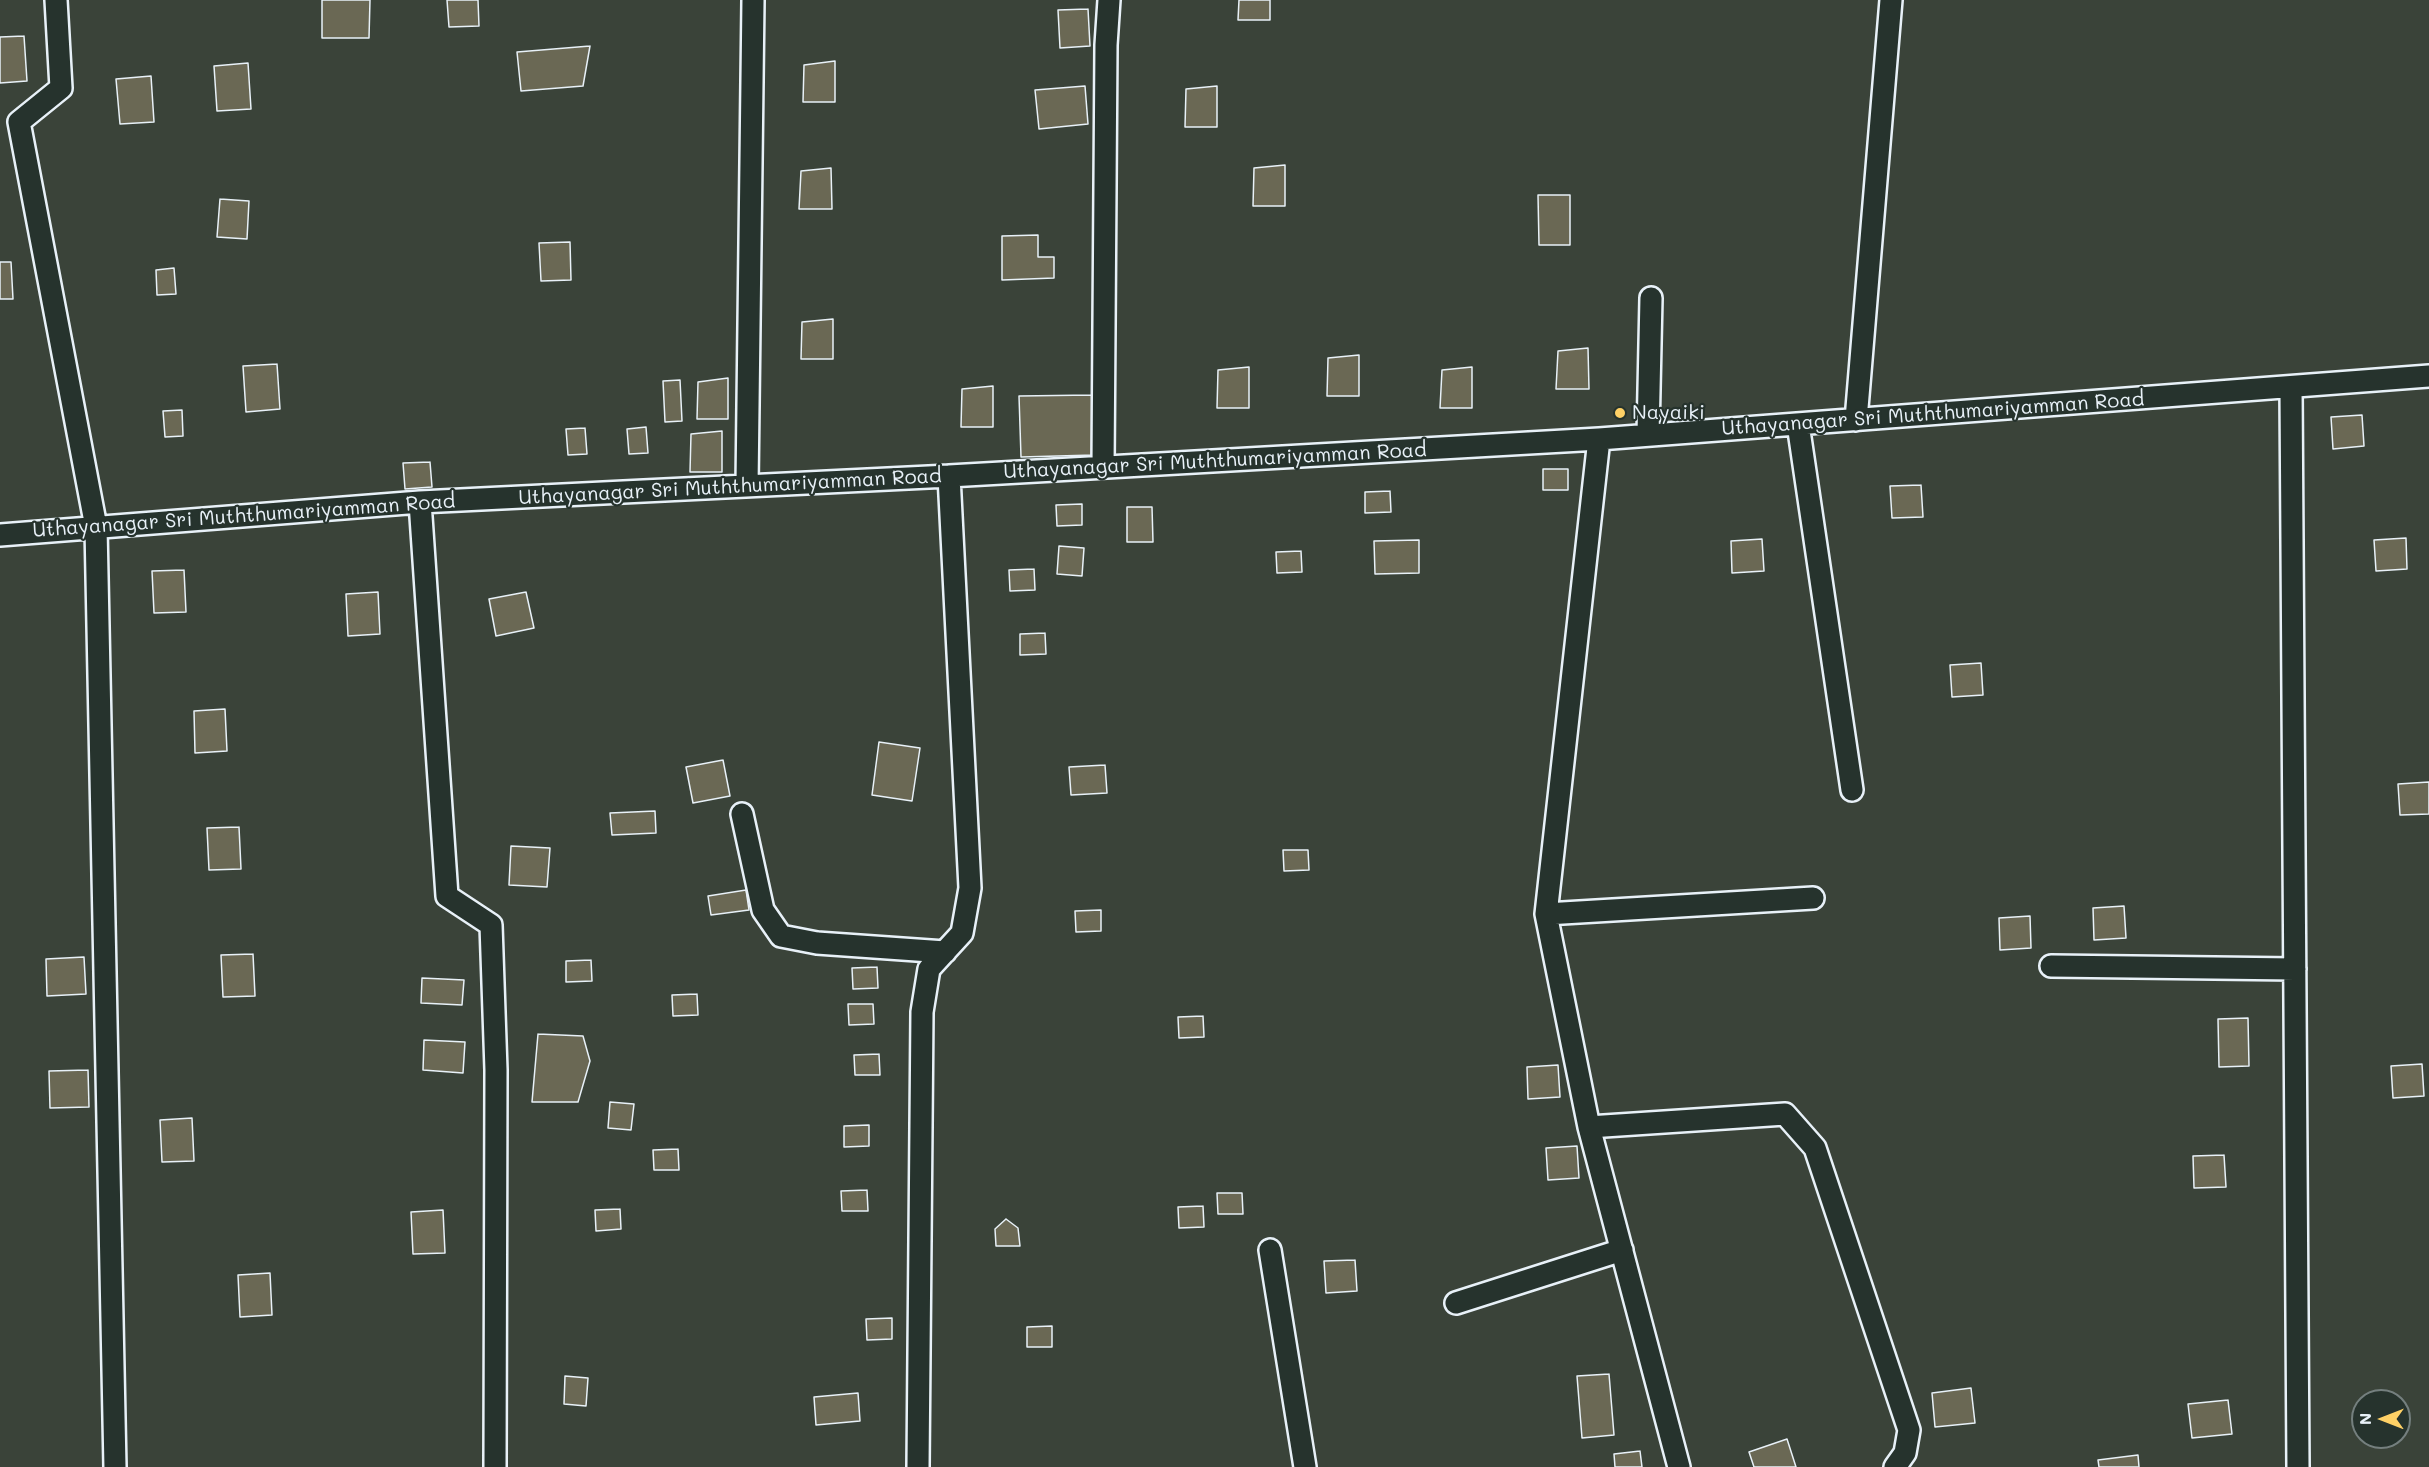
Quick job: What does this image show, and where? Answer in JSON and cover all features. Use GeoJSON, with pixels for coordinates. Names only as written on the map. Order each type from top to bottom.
{"type":"FeatureCollection","features":[{"type":"Feature","properties":{"kind":"street"},"geometry":{"type":"LineString","coordinates":[[56,0],[62,87],[19,122],[96,527],[115,1467]]}},
{"type":"Feature","properties":{"kind":"street"},"geometry":{"type":"LineString","coordinates":[[747,486],[753,0]]}},
{"type":"Feature","properties":{"kind":"street"},"geometry":{"type":"LineString","coordinates":[[1103,467],[1108,0]]}},
{"type":"Feature","properties":{"kind":"street"},"geometry":{"type":"LineString","coordinates":[[1856,420],[1891,0]]}},
{"type":"Feature","properties":{"kind":"street"},"geometry":{"type":"LineString","coordinates":[[1648,435],[1651,298]]}},
{"type":"Feature","properties":{"kind":"street","name":"Uthayanagar Sri Muththumariyamman Road"},"geometry":{"type":"LineString","coordinates":[[0,535],[420,502],[949,476],[1599,439],[2429,376]]}},
{"type":"Feature","properties":{"kind":"street"},"geometry":{"type":"LineString","coordinates":[[2292,388],[2298,1467]]}},
{"type":"Feature","properties":{"kind":"street"},"geometry":{"type":"LineString","coordinates":[[1797,424],[1852,790]]}},
{"type":"Feature","properties":{"kind":"street"},"geometry":{"type":"LineString","coordinates":[[1599,439],[1546,914],[1589,1127],[1679,1467]]}},
{"type":"Feature","properties":{"kind":"street"},"geometry":{"type":"LineString","coordinates":[[918,1467],[922,1012],[929,969],[962,933],[970,888],[949,476]]}},
{"type":"Feature","properties":{"kind":"street"},"geometry":{"type":"LineString","coordinates":[[420,502],[447,896],[490,925],[496,1070],[495,1467]]}},
{"type":"Feature","properties":{"kind":"street"},"geometry":{"type":"LineString","coordinates":[[742,814],[763,910],[781,936],[817,943],[945,952]]}},
{"type":"Feature","properties":{"kind":"street"},"geometry":{"type":"LineString","coordinates":[[1546,914],[1813,898]]}},
{"type":"Feature","properties":{"kind":"street"},"geometry":{"type":"LineString","coordinates":[[2051,966],[2295,969]]}},
{"type":"Feature","properties":{"kind":"street"},"geometry":{"type":"LineString","coordinates":[[1589,1127],[1785,1114],[1815,1148],[1909,1430],[1905,1454],[1895,1467]]}},
{"type":"Feature","properties":{"kind":"street"},"geometry":{"type":"LineString","coordinates":[[1270,1250],[1305,1467]]}},
{"type":"Feature","properties":{"kind":"street"},"geometry":{"type":"LineString","coordinates":[[1456,1304],[1622,1250]]}},
{"type":"Feature","properties":{"kind":"building"},"geometry":{"type":"Polygon","coordinates":[[[322,0],[370,0],[369,38],[322,38],[322,0]]]}},
{"type":"Feature","properties":{"kind":"building"},"geometry":{"type":"Polygon","coordinates":[[[447,0],[478,0],[479,26],[449,27],[447,0]]]}},
{"type":"Feature","properties":{"kind":"building"},"geometry":{"type":"Polygon","coordinates":[[[1239,0],[1270,0],[1270,20],[1238,20],[1239,0]]]}},
{"type":"Feature","properties":{"kind":"building"},"geometry":{"type":"Polygon","coordinates":[[[1088,9],[1090,46],[1060,48],[1058,10],[1088,9]]]}},
{"type":"Feature","properties":{"kind":"building"},"geometry":{"type":"Polygon","coordinates":[[[24,36],[27,81],[0,83],[0,37],[24,36]]]}},
{"type":"Feature","properties":{"kind":"building"},"geometry":{"type":"Polygon","coordinates":[[[590,46],[583,86],[521,91],[517,52],[590,46]]]}},
{"type":"Feature","properties":{"kind":"building"},"geometry":{"type":"Polygon","coordinates":[[[835,61],[835,102],[803,102],[804,65],[835,61]]]}},
{"type":"Feature","properties":{"kind":"building"},"geometry":{"type":"Polygon","coordinates":[[[248,63],[251,109],[217,111],[214,66],[248,63]]]}},
{"type":"Feature","properties":{"kind":"building"},"geometry":{"type":"Polygon","coordinates":[[[151,76],[154,122],[120,124],[116,79],[151,76]]]}},
{"type":"Feature","properties":{"kind":"building"},"geometry":{"type":"Polygon","coordinates":[[[1085,86],[1088,124],[1039,129],[1035,90],[1085,86]]]}},
{"type":"Feature","properties":{"kind":"building"},"geometry":{"type":"Polygon","coordinates":[[[1217,86],[1217,127],[1185,127],[1186,89],[1217,86]]]}},
{"type":"Feature","properties":{"kind":"building"},"geometry":{"type":"Polygon","coordinates":[[[1285,165],[1285,206],[1253,206],[1254,168],[1285,165]]]}},
{"type":"Feature","properties":{"kind":"building"},"geometry":{"type":"Polygon","coordinates":[[[831,168],[832,209],[799,209],[801,171],[831,168]]]}},
{"type":"Feature","properties":{"kind":"building"},"geometry":{"type":"Polygon","coordinates":[[[1538,195],[1570,195],[1570,245],[1539,245],[1538,195]]]}},
{"type":"Feature","properties":{"kind":"building"},"geometry":{"type":"Polygon","coordinates":[[[220,199],[249,201],[247,239],[217,237],[220,199]]]}},
{"type":"Feature","properties":{"kind":"building"},"geometry":{"type":"Polygon","coordinates":[[[1038,235],[1038,257],[1054,257],[1054,278],[1002,280],[1002,236],[1038,235]]]}},
{"type":"Feature","properties":{"kind":"building"},"geometry":{"type":"Polygon","coordinates":[[[570,242],[571,280],[541,281],[539,243],[570,242]]]}},
{"type":"Feature","properties":{"kind":"building"},"geometry":{"type":"Polygon","coordinates":[[[0,262],[11,262],[13,299],[0,299],[0,262]]]}},
{"type":"Feature","properties":{"kind":"building"},"geometry":{"type":"Polygon","coordinates":[[[174,268],[176,294],[157,295],[156,270],[174,268]]]}},
{"type":"Feature","properties":{"kind":"building"},"geometry":{"type":"Polygon","coordinates":[[[833,319],[833,359],[801,359],[802,322],[833,319]]]}},
{"type":"Feature","properties":{"kind":"building"},"geometry":{"type":"Polygon","coordinates":[[[1588,348],[1589,389],[1556,389],[1558,351],[1588,348]]]}},
{"type":"Feature","properties":{"kind":"building"},"geometry":{"type":"Polygon","coordinates":[[[1359,355],[1359,396],[1327,396],[1328,358],[1359,355]]]}},
{"type":"Feature","properties":{"kind":"building"},"geometry":{"type":"Polygon","coordinates":[[[277,364],[280,409],[246,412],[243,366],[277,364]]]}},
{"type":"Feature","properties":{"kind":"building"},"geometry":{"type":"Polygon","coordinates":[[[1249,367],[1249,408],[1217,408],[1218,370],[1249,367]]]}},
{"type":"Feature","properties":{"kind":"building"},"geometry":{"type":"Polygon","coordinates":[[[1472,367],[1472,408],[1440,408],[1442,370],[1472,367]]]}},
{"type":"Feature","properties":{"kind":"building"},"geometry":{"type":"Polygon","coordinates":[[[728,378],[728,419],[697,419],[698,382],[728,378]]]}},
{"type":"Feature","properties":{"kind":"building"},"geometry":{"type":"Polygon","coordinates":[[[680,380],[682,421],[665,422],[663,381],[680,380]]]}},
{"type":"Feature","properties":{"kind":"building"},"geometry":{"type":"Polygon","coordinates":[[[993,386],[993,427],[961,427],[962,389],[993,386]]]}},
{"type":"Feature","properties":{"kind":"building"},"geometry":{"type":"Polygon","coordinates":[[[1092,395],[1094,455],[1021,457],[1019,396],[1092,395]]]}},
{"type":"Feature","properties":{"kind":"building"},"geometry":{"type":"Polygon","coordinates":[[[182,410],[183,436],[165,437],[163,411],[182,410]]]}},
{"type":"Feature","properties":{"kind":"building"},"geometry":{"type":"Polygon","coordinates":[[[2362,415],[2364,446],[2333,449],[2331,417],[2362,415]]]}},
{"type":"Feature","properties":{"kind":"building"},"geometry":{"type":"Polygon","coordinates":[[[646,427],[648,453],[629,454],[627,429],[646,427]]]}},
{"type":"Feature","properties":{"kind":"building"},"geometry":{"type":"Polygon","coordinates":[[[585,428],[587,454],[568,455],[566,429],[585,428]]]}},
{"type":"Feature","properties":{"kind":"building"},"geometry":{"type":"Polygon","coordinates":[[[722,431],[722,472],[690,472],[691,434],[722,431]]]}},
{"type":"Feature","properties":{"kind":"building"},"geometry":{"type":"Polygon","coordinates":[[[430,462],[432,487],[405,489],[403,463],[430,462]]]}},
{"type":"Feature","properties":{"kind":"building"},"geometry":{"type":"Polygon","coordinates":[[[1543,469],[1568,469],[1568,490],[1543,490],[1543,469]]]}},
{"type":"Feature","properties":{"kind":"building"},"geometry":{"type":"Polygon","coordinates":[[[1921,485],[1923,517],[1892,518],[1890,486],[1921,485]]]}},
{"type":"Feature","properties":{"kind":"building"},"geometry":{"type":"Polygon","coordinates":[[[1390,491],[1391,512],[1365,513],[1365,492],[1390,491]]]}},
{"type":"Feature","properties":{"kind":"building"},"geometry":{"type":"Polygon","coordinates":[[[1082,504],[1082,525],[1057,526],[1056,505],[1082,504]]]}},
{"type":"Feature","properties":{"kind":"building"},"geometry":{"type":"Polygon","coordinates":[[[1127,507],[1152,507],[1153,542],[1127,542],[1127,507]]]}},
{"type":"Feature","properties":{"kind":"building"},"geometry":{"type":"Polygon","coordinates":[[[2406,538],[2407,569],[2376,571],[2374,540],[2406,538]]]}},
{"type":"Feature","properties":{"kind":"building"},"geometry":{"type":"Polygon","coordinates":[[[1762,539],[1764,571],[1732,573],[1731,541],[1762,539]]]}},
{"type":"Feature","properties":{"kind":"building"},"geometry":{"type":"Polygon","coordinates":[[[1419,540],[1419,573],[1375,574],[1374,541],[1419,540]]]}},
{"type":"Feature","properties":{"kind":"building"},"geometry":{"type":"Polygon","coordinates":[[[1059,546],[1084,548],[1082,576],[1057,574],[1059,546]]]}},
{"type":"Feature","properties":{"kind":"building"},"geometry":{"type":"Polygon","coordinates":[[[1301,551],[1302,572],[1277,573],[1276,552],[1301,551]]]}},
{"type":"Feature","properties":{"kind":"building"},"geometry":{"type":"Polygon","coordinates":[[[1034,569],[1035,590],[1010,591],[1009,570],[1034,569]]]}},
{"type":"Feature","properties":{"kind":"building"},"geometry":{"type":"Polygon","coordinates":[[[184,570],[186,612],[154,613],[152,571],[184,570]]]}},
{"type":"Feature","properties":{"kind":"building"},"geometry":{"type":"Polygon","coordinates":[[[378,592],[380,634],[348,636],[346,594],[378,592]]]}},
{"type":"Feature","properties":{"kind":"building"},"geometry":{"type":"Polygon","coordinates":[[[526,592],[534,628],[496,636],[489,599],[526,592]]]}},
{"type":"Feature","properties":{"kind":"building"},"geometry":{"type":"Polygon","coordinates":[[[1045,633],[1046,654],[1020,655],[1020,634],[1045,633]]]}},
{"type":"Feature","properties":{"kind":"building"},"geometry":{"type":"Polygon","coordinates":[[[1981,663],[1983,695],[1952,697],[1950,665],[1981,663]]]}},
{"type":"Feature","properties":{"kind":"building"},"geometry":{"type":"Polygon","coordinates":[[[225,709],[227,751],[195,753],[194,711],[225,709]]]}},
{"type":"Feature","properties":{"kind":"building"},"geometry":{"type":"Polygon","coordinates":[[[879,742],[920,748],[912,801],[872,795],[879,742]]]}},
{"type":"Feature","properties":{"kind":"building"},"geometry":{"type":"Polygon","coordinates":[[[723,760],[730,796],[693,803],[686,767],[723,760]]]}},
{"type":"Feature","properties":{"kind":"building"},"geometry":{"type":"Polygon","coordinates":[[[1105,765],[1107,793],[1071,795],[1069,767],[1105,765]]]}},
{"type":"Feature","properties":{"kind":"building"},"geometry":{"type":"Polygon","coordinates":[[[2429,782],[2429,814],[2400,815],[2398,784],[2429,782]]]}},
{"type":"Feature","properties":{"kind":"building"},"geometry":{"type":"Polygon","coordinates":[[[655,811],[656,833],[612,835],[610,813],[655,811]]]}},
{"type":"Feature","properties":{"kind":"building"},"geometry":{"type":"Polygon","coordinates":[[[239,827],[241,869],[209,870],[207,828],[239,827]]]}},
{"type":"Feature","properties":{"kind":"building"},"geometry":{"type":"Polygon","coordinates":[[[511,846],[550,848],[547,887],[509,885],[511,846]]]}},
{"type":"Feature","properties":{"kind":"building"},"geometry":{"type":"Polygon","coordinates":[[[1283,850],[1308,850],[1309,870],[1284,871],[1283,850]]]}},
{"type":"Feature","properties":{"kind":"building"},"geometry":{"type":"Polygon","coordinates":[[[746,890],[749,910],[711,915],[708,896],[746,890]]]}},
{"type":"Feature","properties":{"kind":"building"},"geometry":{"type":"Polygon","coordinates":[[[2124,906],[2126,938],[2094,940],[2093,908],[2124,906]]]}},
{"type":"Feature","properties":{"kind":"building"},"geometry":{"type":"Polygon","coordinates":[[[1101,910],[1101,931],[1076,932],[1075,911],[1101,910]]]}},
{"type":"Feature","properties":{"kind":"building"},"geometry":{"type":"Polygon","coordinates":[[[2030,916],[2031,948],[2000,950],[1999,918],[2030,916]]]}},
{"type":"Feature","properties":{"kind":"building"},"geometry":{"type":"Polygon","coordinates":[[[253,954],[255,996],[223,997],[221,955],[253,954]]]}},
{"type":"Feature","properties":{"kind":"building"},"geometry":{"type":"Polygon","coordinates":[[[84,957],[86,994],[47,996],[46,959],[84,957]]]}},
{"type":"Feature","properties":{"kind":"building"},"geometry":{"type":"Polygon","coordinates":[[[591,960],[592,981],[566,982],[566,961],[591,960]]]}},
{"type":"Feature","properties":{"kind":"building"},"geometry":{"type":"Polygon","coordinates":[[[877,967],[878,988],[853,989],[852,968],[877,967]]]}},
{"type":"Feature","properties":{"kind":"building"},"geometry":{"type":"Polygon","coordinates":[[[422,978],[464,980],[462,1005],[421,1003],[422,978]]]}},
{"type":"Feature","properties":{"kind":"building"},"geometry":{"type":"Polygon","coordinates":[[[697,994],[698,1015],[673,1016],[672,995],[697,994]]]}},
{"type":"Feature","properties":{"kind":"building"},"geometry":{"type":"Polygon","coordinates":[[[848,1004],[873,1004],[874,1024],[849,1025],[848,1004]]]}},
{"type":"Feature","properties":{"kind":"building"},"geometry":{"type":"Polygon","coordinates":[[[1203,1016],[1204,1037],[1179,1038],[1178,1017],[1203,1016]]]}},
{"type":"Feature","properties":{"kind":"building"},"geometry":{"type":"Polygon","coordinates":[[[2248,1018],[2249,1066],[2219,1067],[2218,1019],[2248,1018]]]}},
{"type":"Feature","properties":{"kind":"building"},"geometry":{"type":"Polygon","coordinates":[[[538,1034],[583,1036],[590,1061],[578,1102],[532,1102],[538,1034]]]}},
{"type":"Feature","properties":{"kind":"building"},"geometry":{"type":"Polygon","coordinates":[[[424,1040],[465,1042],[463,1073],[423,1070],[424,1040]]]}},
{"type":"Feature","properties":{"kind":"building"},"geometry":{"type":"Polygon","coordinates":[[[879,1054],[880,1075],[855,1075],[854,1055],[879,1054]]]}},
{"type":"Feature","properties":{"kind":"building"},"geometry":{"type":"Polygon","coordinates":[[[2422,1064],[2424,1096],[2393,1098],[2391,1066],[2422,1064]]]}},
{"type":"Feature","properties":{"kind":"building"},"geometry":{"type":"Polygon","coordinates":[[[1558,1065],[1560,1097],[1528,1099],[1527,1067],[1558,1065]]]}},
{"type":"Feature","properties":{"kind":"building"},"geometry":{"type":"Polygon","coordinates":[[[88,1070],[89,1107],[50,1108],[49,1071],[88,1070]]]}},
{"type":"Feature","properties":{"kind":"building"},"geometry":{"type":"Polygon","coordinates":[[[610,1102],[634,1104],[631,1130],[608,1128],[610,1102]]]}},
{"type":"Feature","properties":{"kind":"building"},"geometry":{"type":"Polygon","coordinates":[[[192,1118],[194,1161],[162,1162],[160,1120],[192,1118]]]}},
{"type":"Feature","properties":{"kind":"building"},"geometry":{"type":"Polygon","coordinates":[[[869,1125],[869,1146],[844,1147],[844,1126],[869,1125]]]}},
{"type":"Feature","properties":{"kind":"building"},"geometry":{"type":"Polygon","coordinates":[[[1577,1146],[1579,1178],[1548,1180],[1546,1148],[1577,1146]]]}},
{"type":"Feature","properties":{"kind":"building"},"geometry":{"type":"Polygon","coordinates":[[[678,1149],[679,1170],[654,1170],[653,1150],[678,1149]]]}},
{"type":"Feature","properties":{"kind":"building"},"geometry":{"type":"Polygon","coordinates":[[[2224,1155],[2226,1187],[2194,1188],[2193,1156],[2224,1155]]]}},
{"type":"Feature","properties":{"kind":"building"},"geometry":{"type":"Polygon","coordinates":[[[867,1190],[868,1211],[842,1211],[841,1191],[867,1190]]]}},
{"type":"Feature","properties":{"kind":"building"},"geometry":{"type":"Polygon","coordinates":[[[1217,1193],[1242,1193],[1243,1214],[1218,1214],[1217,1193]]]}},
{"type":"Feature","properties":{"kind":"building"},"geometry":{"type":"Polygon","coordinates":[[[1203,1206],[1204,1227],[1179,1228],[1178,1207],[1203,1206]]]}},
{"type":"Feature","properties":{"kind":"building"},"geometry":{"type":"Polygon","coordinates":[[[620,1209],[621,1229],[596,1231],[595,1210],[620,1209]]]}},
{"type":"Feature","properties":{"kind":"building"},"geometry":{"type":"Polygon","coordinates":[[[443,1210],[445,1253],[413,1254],[411,1212],[443,1210]]]}},
{"type":"Feature","properties":{"kind":"building"},"geometry":{"type":"Polygon","coordinates":[[[1006,1219],[1018,1228],[1020,1246],[996,1246],[995,1229],[1006,1219]]]}},
{"type":"Feature","properties":{"kind":"building"},"geometry":{"type":"Polygon","coordinates":[[[1355,1260],[1357,1291],[1326,1293],[1324,1261],[1355,1260]]]}},
{"type":"Feature","properties":{"kind":"building"},"geometry":{"type":"Polygon","coordinates":[[[270,1273],[272,1315],[240,1317],[238,1275],[270,1273]]]}},
{"type":"Feature","properties":{"kind":"building"},"geometry":{"type":"Polygon","coordinates":[[[892,1318],[892,1339],[867,1340],[866,1319],[892,1318]]]}},
{"type":"Feature","properties":{"kind":"building"},"geometry":{"type":"Polygon","coordinates":[[[1052,1326],[1052,1347],[1027,1347],[1027,1327],[1052,1326]]]}},
{"type":"Feature","properties":{"kind":"building"},"geometry":{"type":"Polygon","coordinates":[[[1609,1374],[1614,1435],[1582,1438],[1577,1376],[1609,1374]]]}},
{"type":"Feature","properties":{"kind":"building"},"geometry":{"type":"Polygon","coordinates":[[[565,1376],[588,1378],[586,1406],[564,1404],[565,1376]]]}},
{"type":"Feature","properties":{"kind":"building"},"geometry":{"type":"Polygon","coordinates":[[[1971,1388],[1975,1423],[1935,1427],[1932,1393],[1971,1388]]]}},
{"type":"Feature","properties":{"kind":"building"},"geometry":{"type":"Polygon","coordinates":[[[858,1393],[860,1421],[816,1425],[814,1397],[858,1393]]]}},
{"type":"Feature","properties":{"kind":"building"},"geometry":{"type":"Polygon","coordinates":[[[2228,1400],[2232,1434],[2192,1438],[2188,1404],[2228,1400]]]}},
{"type":"Feature","properties":{"kind":"building"},"geometry":{"type":"Polygon","coordinates":[[[1787,1439],[1796,1467],[1754,1467],[1749,1452],[1787,1439]]]}},
{"type":"Feature","properties":{"kind":"building"},"geometry":{"type":"Polygon","coordinates":[[[1640,1451],[1642,1467],[1615,1467],[1614,1454],[1640,1451]]]}},
{"type":"Feature","properties":{"kind":"building"},"geometry":{"type":"Polygon","coordinates":[[[2138,1455],[2139,1467],[2099,1467],[2098,1460],[2138,1455]]]}},
{"type":"Feature","properties":{"kind":"place","name":"Nayaiki"},"geometry":{"type":"Point","coordinates":[1620,413]}}]}
